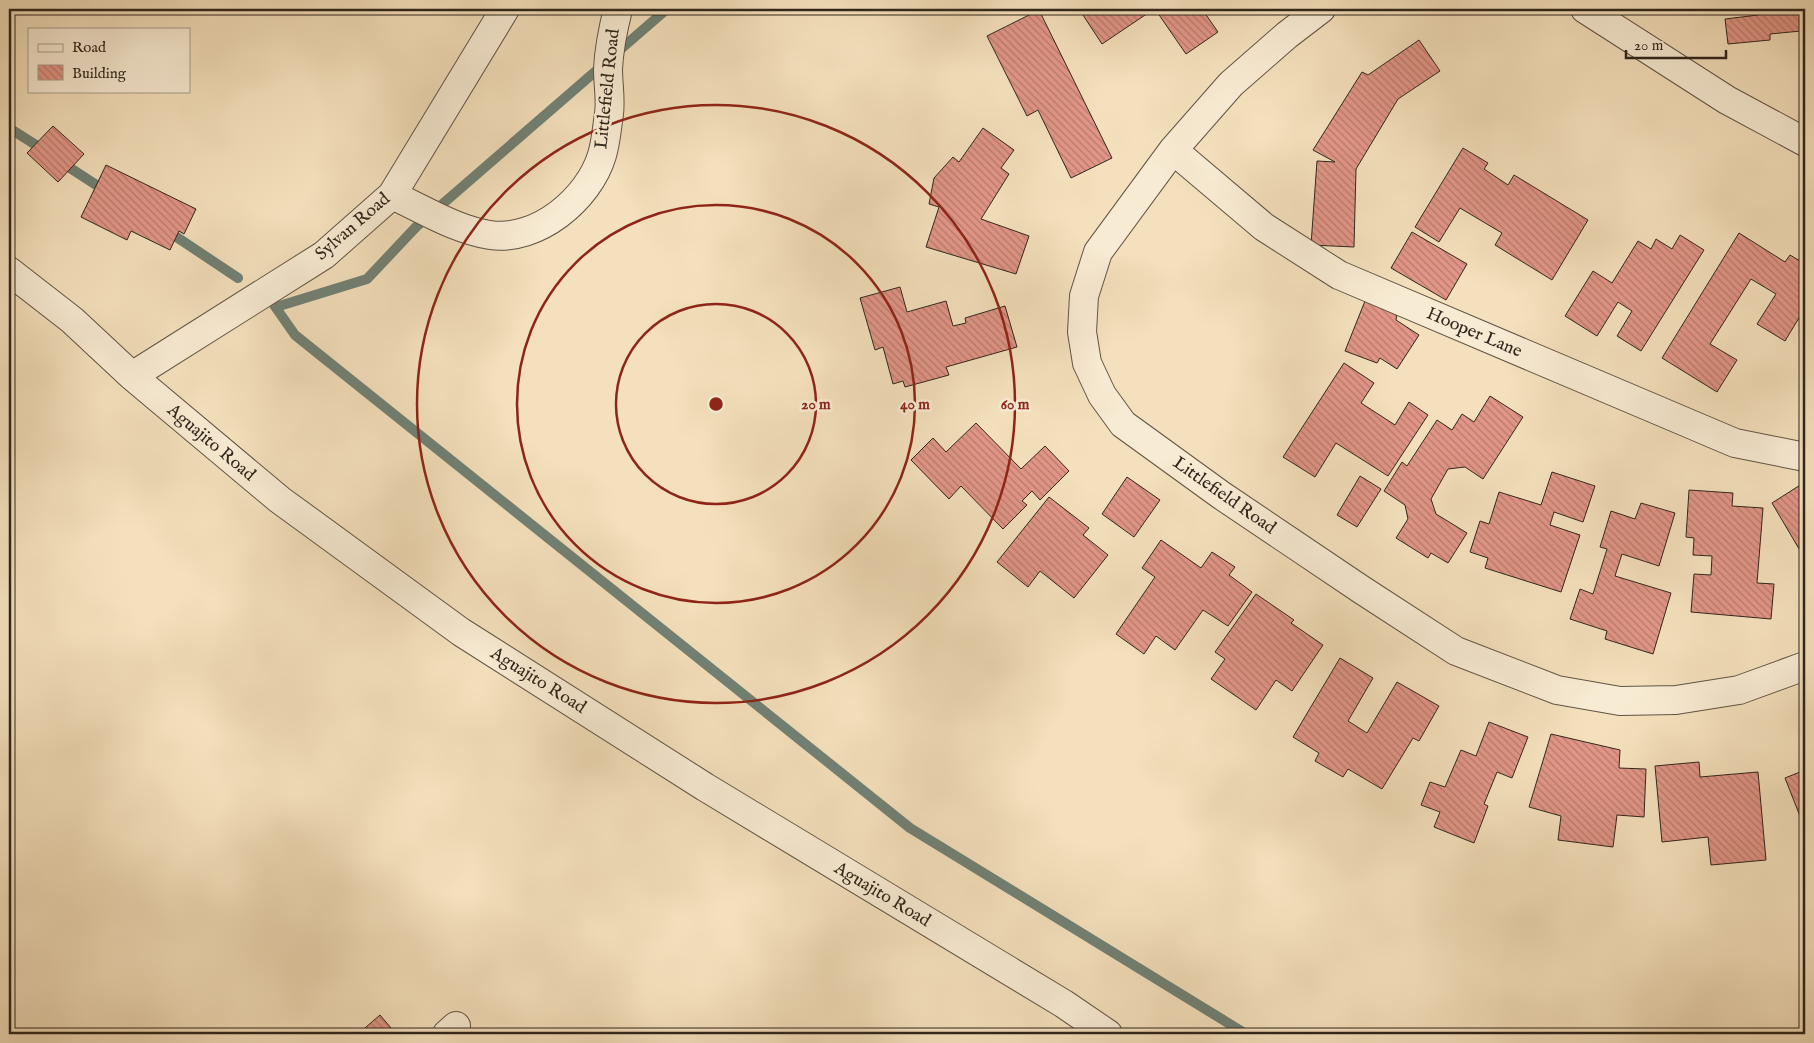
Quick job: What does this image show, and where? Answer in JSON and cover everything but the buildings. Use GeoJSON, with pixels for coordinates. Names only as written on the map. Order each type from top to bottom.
{"type":"FeatureCollection","features":[{"type":"Feature","properties":{"kind":"street","name":"Sylvan Road"},"geometry":{"type":"LineString","coordinates":[[132,376],[324,255],[392,195],[505,9]]}},
{"type":"Feature","properties":{"kind":"street","name":"Littlefield Road"},"geometry":{"type":"LineString","coordinates":[[392,195],[464,227],[491,235],[524,232],[555,218],[583,192],[602,156],[609,112],[608,69],[611,34],[618,9]]}},
{"type":"Feature","properties":{"kind":"street","name":"Littlefield Road"},"geometry":{"type":"LineString","coordinates":[[1322,9],[1287,35],[1231,84],[1174,150],[1098,252],[1084,296],[1082,332],[1087,363],[1102,395],[1123,424],[1229,500],[1456,651],[1557,690],[1620,701],[1676,700],[1739,690],[1805,666]]}},
{"type":"Feature","properties":{"kind":"street"},"geometry":{"type":"LineString","coordinates":[[1585,9],[1727,100],[1805,142]]}},
{"type":"Feature","properties":{"kind":"street","name":"Hooper Lane"},"geometry":{"type":"LineString","coordinates":[[1174,150],[1264,227],[1339,276],[1735,443],[1805,457]]}},
{"type":"Feature","properties":{"kind":"street","name":"Aguajito Road"},"geometry":{"type":"LineString","coordinates":[[9,271],[72,320],[132,376],[280,500],[461,632],[697,782],[1055,999],[1108,1034]]}},
{"type":"Feature","properties":{"kind":"waterway"},"geometry":{"type":"LineString","coordinates":[[615,54],[667,9]]}},
{"type":"Feature","properties":{"kind":"waterway"},"geometry":{"type":"LineString","coordinates":[[276,307],[367,279],[416,227],[604,64]]}},
{"type":"Feature","properties":{"kind":"waterway"},"geometry":{"type":"LineString","coordinates":[[9,128],[47,152]]}},
{"type":"Feature","properties":{"kind":"waterway"},"geometry":{"type":"LineString","coordinates":[[61,162],[107,192]]}},
{"type":"Feature","properties":{"kind":"waterway"},"geometry":{"type":"LineString","coordinates":[[166,230],[238,278]]}},
{"type":"Feature","properties":{"kind":"waterway"},"geometry":{"type":"LineString","coordinates":[[274,305],[295,335],[910,828],[1246,1034]]}}]}
